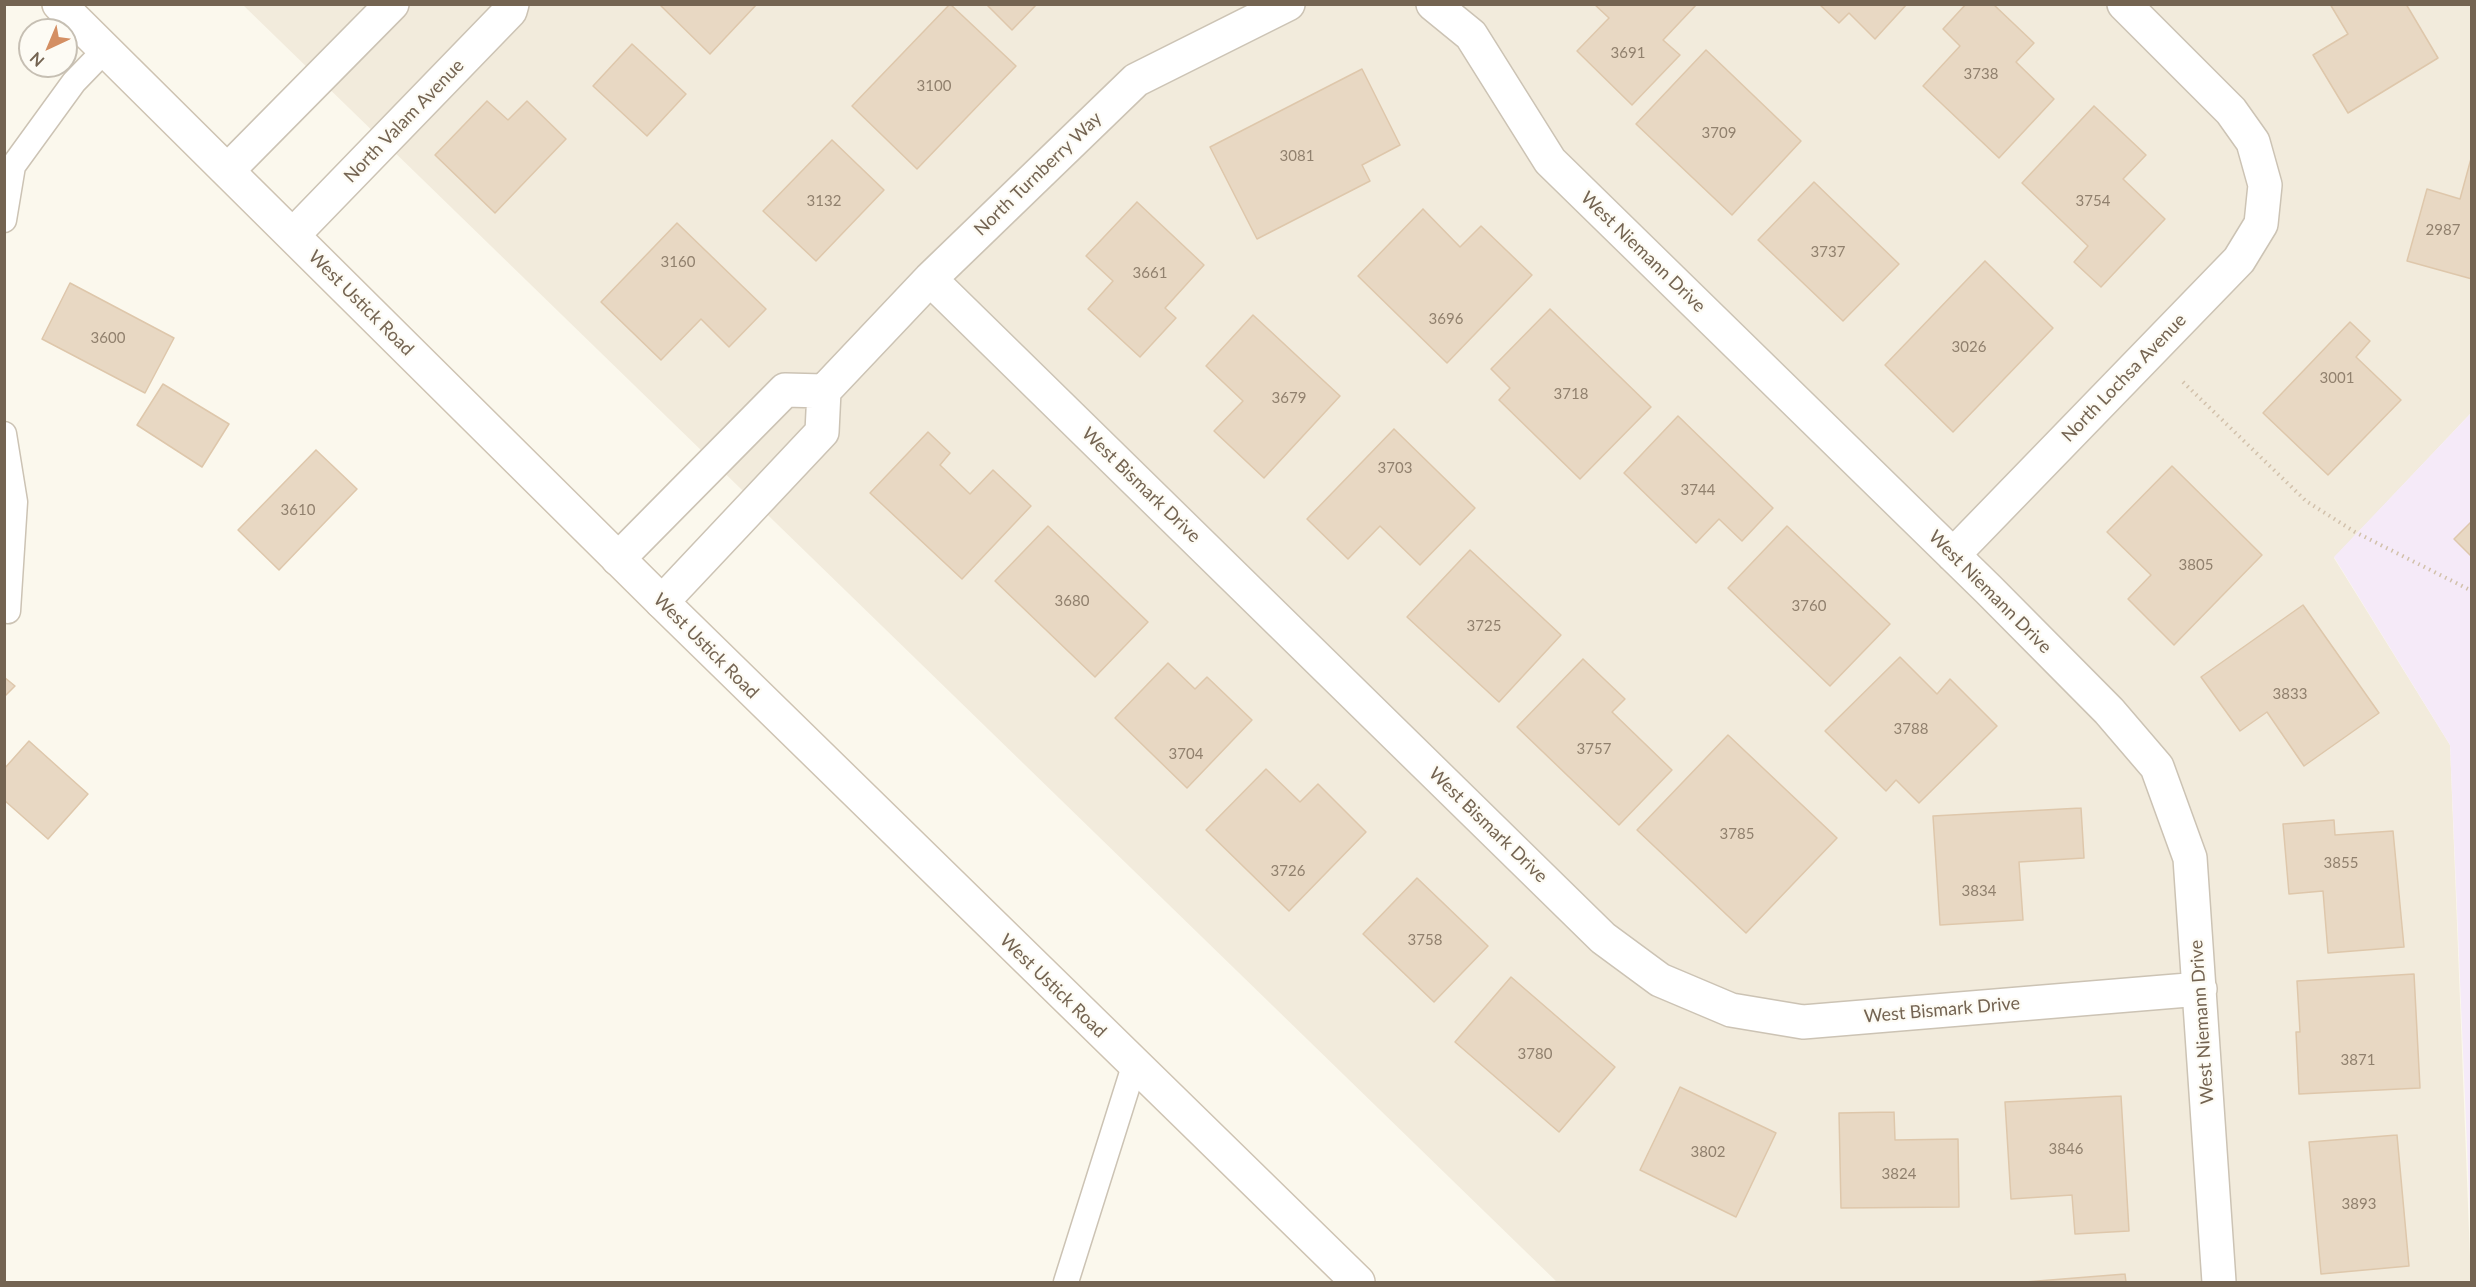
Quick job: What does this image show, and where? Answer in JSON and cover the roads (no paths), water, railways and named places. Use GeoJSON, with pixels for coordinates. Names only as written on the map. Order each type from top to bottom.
{"type":"FeatureCollection","features":[{"type":"Feature","properties":{"kind":"street","name":"West Ustick Road"},"geometry":{"type":"LineString","coordinates":[[59,4],[662,602],[1134,1066],[1358,1282]]}},
{"type":"Feature","properties":{"kind":"street"},"geometry":{"type":"LineString","coordinates":[[228,170],[392,4]]}},
{"type":"Feature","properties":{"kind":"street","name":"North Valam Avenue"},"geometry":{"type":"LineString","coordinates":[[293,235],[510,11],[512,4]]}},
{"type":"Feature","properties":{"kind":"street","name":"North Turnberry Way"},"geometry":{"type":"LineString","coordinates":[[824,391],[930,279],[1136,80],[1288,4]]}},
{"type":"Feature","properties":{"kind":"street","name":"West Niemann Drive"},"geometry":{"type":"LineString","coordinates":[[1432,4],[1471,35],[1550,161],[1953,555],[2109,711],[2157,766],[2190,858],[2219,1282]]}},
{"type":"Feature","properties":{"kind":"street","name":"North Lochsa Avenue"},"geometry":{"type":"LineString","coordinates":[[1953,555],[2239,260],[2261,224],[2265,185],[2253,142],[2231,111],[2124,4]]}},
{"type":"Feature","properties":{"kind":"street","name":"West Bismark Drive"},"geometry":{"type":"LineString","coordinates":[[930,279],[1603,938],[1660,980],[1731,1010],[1803,1022],[2200,989]]}},
{"type":"Feature","properties":{"kind":"street"},"geometry":{"type":"LineString","coordinates":[[618,558],[785,390],[824,391],[822,432],[662,602]]}},
{"type":"Feature","properties":{"kind":"lane"},"geometry":{"type":"LineString","coordinates":[[4,220],[13,166],[74,82],[105,50]]}},
{"type":"Feature","properties":{"kind":"lane"},"geometry":{"type":"LineString","coordinates":[[4,434],[15,502],[8,611]]}},
{"type":"Feature","properties":{"kind":"lane"},"geometry":{"type":"LineString","coordinates":[[1066,1282],[1134,1066]]}}]}
